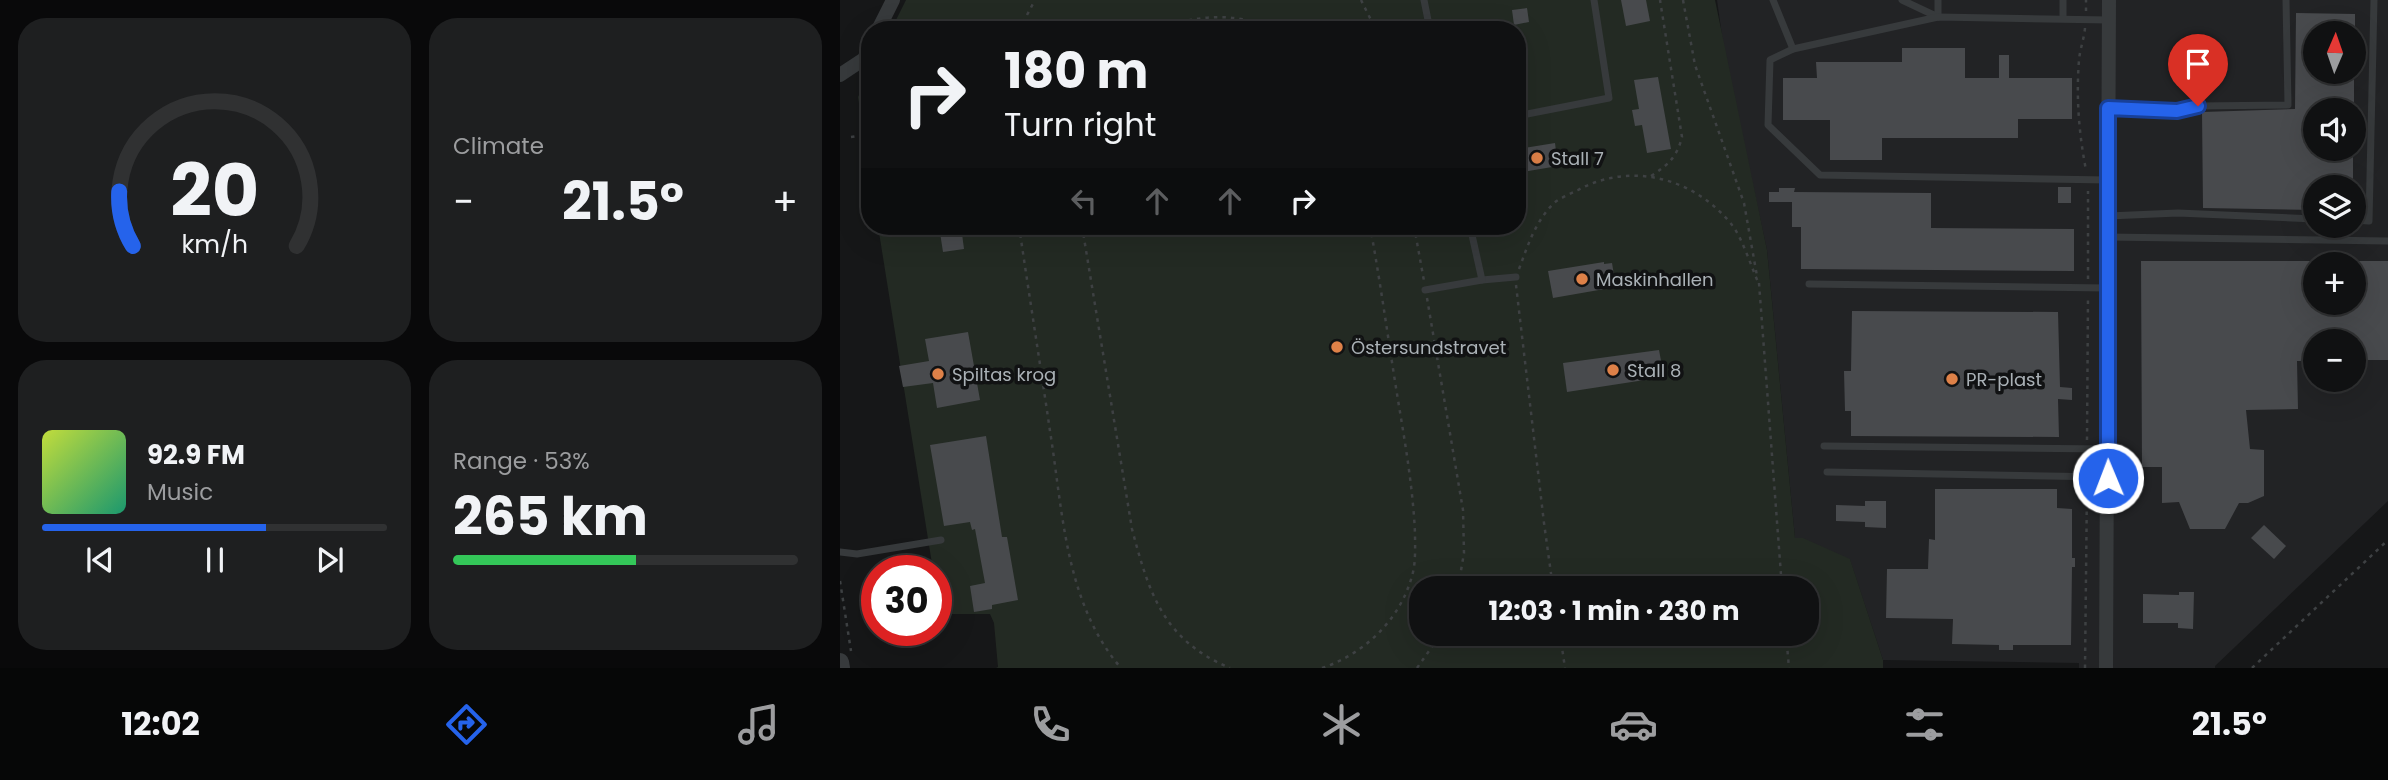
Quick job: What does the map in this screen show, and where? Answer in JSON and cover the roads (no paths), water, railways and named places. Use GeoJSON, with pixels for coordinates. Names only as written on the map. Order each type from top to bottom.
{"type":"FeatureCollection","features":[{"type":"Feature","properties":{"kind":"street"},"geometry":{"type":"LineString","coordinates":[[882,21],[893,0]]}},
{"type":"Feature","properties":{"kind":"street"},"geometry":{"type":"LineString","coordinates":[[2106,668],[2109,0]]}},
{"type":"Feature","properties":{"kind":"street"},"geometry":{"type":"LineString","coordinates":[[840,75],[861,61]]}},
{"type":"Feature","properties":{"kind":"lane"},"geometry":{"type":"LineString","coordinates":[[1424,0],[1428,21]]}},
{"type":"Feature","properties":{"kind":"lane"},"geometry":{"type":"LineString","coordinates":[[1526,114],[1609,99],[1594,0]]}},
{"type":"Feature","properties":{"kind":"lane"},"geometry":{"type":"LineString","coordinates":[[1902,0],[1938,17]]}},
{"type":"Feature","properties":{"kind":"lane"},"geometry":{"type":"LineString","coordinates":[[1938,0],[1938,17]]}},
{"type":"Feature","properties":{"kind":"lane"},"geometry":{"type":"LineString","coordinates":[[2063,0],[2063,18]]}},
{"type":"Feature","properties":{"kind":"lane"},"geometry":{"type":"LineString","coordinates":[[2108,108],[2177,111],[2198,106],[2288,105],[2286,0]]}},
{"type":"Feature","properties":{"kind":"lane"},"geometry":{"type":"LineString","coordinates":[[2366,221],[2374,0]]}},
{"type":"Feature","properties":{"kind":"lane"},"geometry":{"type":"LineString","coordinates":[[1775,1],[1793,49]]}},
{"type":"Feature","properties":{"kind":"lane"},"geometry":{"type":"LineString","coordinates":[[2107,180],[1820,174],[1769,125],[1770,60],[1793,49],[1938,17],[2109,20]]}},
{"type":"Feature","properties":{"kind":"lane"},"geometry":{"type":"LineString","coordinates":[[2107,216],[2178,213],[2303,218]]}},
{"type":"Feature","properties":{"kind":"lane"},"geometry":{"type":"LineString","coordinates":[[1472,235],[1482,280]]}},
{"type":"Feature","properties":{"kind":"lane"},"geometry":{"type":"LineString","coordinates":[[2107,237],[2388,241]]}},
{"type":"Feature","properties":{"kind":"lane"},"geometry":{"type":"LineString","coordinates":[[1425,290],[1516,277]]}},
{"type":"Feature","properties":{"kind":"lane"},"geometry":{"type":"LineString","coordinates":[[1809,284],[2107,288]]}},
{"type":"Feature","properties":{"kind":"lane"},"geometry":{"type":"LineString","coordinates":[[1824,446],[2107,449]]}},
{"type":"Feature","properties":{"kind":"lane"},"geometry":{"type":"LineString","coordinates":[[1827,472],[2108,478]]}},
{"type":"Feature","properties":{"kind":"lane"},"geometry":{"type":"LineString","coordinates":[[840,552],[857,554],[941,540]]}},
{"type":"Feature","properties":{"kind":"place","name":"Stall 7"},"geometry":{"type":"Point","coordinates":[1537,158]}},
{"type":"Feature","properties":{"kind":"place","name":"Maskinhallen"},"geometry":{"type":"Point","coordinates":[1582,279]}},
{"type":"Feature","properties":{"kind":"place","name":"Östersundstravet"},"geometry":{"type":"Point","coordinates":[1337,347]}},
{"type":"Feature","properties":{"kind":"place","name":"Stall 8"},"geometry":{"type":"Point","coordinates":[1613,370]}},
{"type":"Feature","properties":{"kind":"place","name":"Spiltas krog"},"geometry":{"type":"Point","coordinates":[938,374]}},
{"type":"Feature","properties":{"kind":"place","name":"PR-plast"},"geometry":{"type":"Point","coordinates":[1952,379]}}]}
